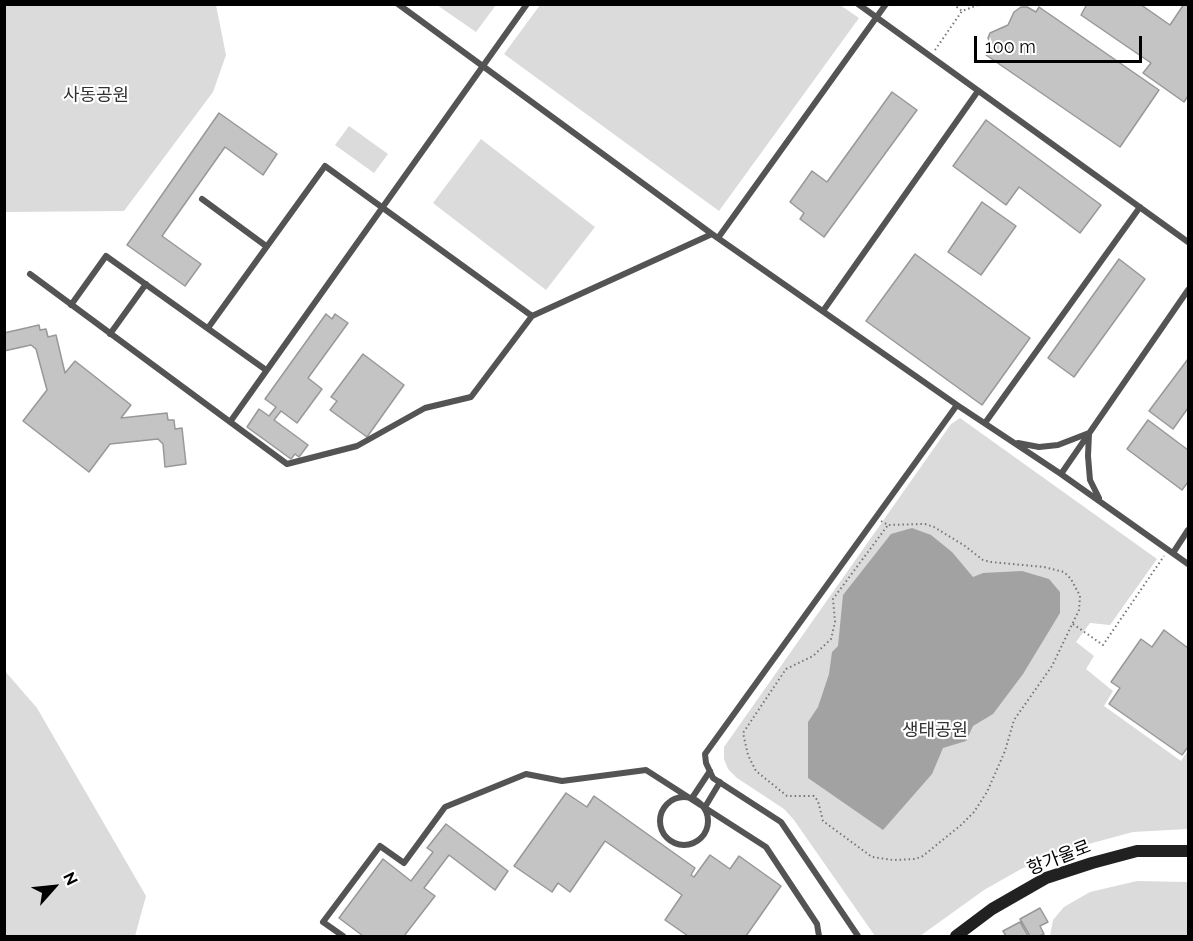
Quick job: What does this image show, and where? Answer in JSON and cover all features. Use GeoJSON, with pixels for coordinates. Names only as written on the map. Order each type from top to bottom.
{"type":"FeatureCollection","features":[{"type":"Feature","properties":{"kind":"main road","name":"항가울로"},"geometry":{"type":"LineString","coordinates":[[956,936],[992,909],[1046,878],[1137,851],[1188,850]]}},
{"type":"Feature","properties":{"kind":"lane"},"geometry":{"type":"LineString","coordinates":[[398,4],[715,236],[1188,564]]}},
{"type":"Feature","properties":{"kind":"lane"},"geometry":{"type":"LineString","coordinates":[[230,422],[527,4]]}},
{"type":"Feature","properties":{"kind":"lane"},"geometry":{"type":"LineString","coordinates":[[858,4],[1188,242]]}},
{"type":"Feature","properties":{"kind":"lane"},"geometry":{"type":"LineString","coordinates":[[30,274],[287,464],[357,446],[425,408],[471,397],[532,316],[715,236],[886,4]]}},
{"type":"Feature","properties":{"kind":"lane"},"geometry":{"type":"LineString","coordinates":[[823,311],[978,91]]}},
{"type":"Feature","properties":{"kind":"lane"},"geometry":{"type":"LineString","coordinates":[[208,328],[325,166],[532,316]]}},
{"type":"Feature","properties":{"kind":"lane"},"geometry":{"type":"LineString","coordinates":[[202,199],[266,246]]}},
{"type":"Feature","properties":{"kind":"lane"},"geometry":{"type":"LineString","coordinates":[[985,423],[1140,207]]}},
{"type":"Feature","properties":{"kind":"lane"},"geometry":{"type":"LineString","coordinates":[[71,305],[106,256],[266,370]]}},
{"type":"Feature","properties":{"kind":"lane"},"geometry":{"type":"LineString","coordinates":[[110,334],[146,284]]}},
{"type":"Feature","properties":{"kind":"lane"},"geometry":{"type":"LineString","coordinates":[[1061,474],[1188,290]]}},
{"type":"Feature","properties":{"kind":"lane"},"geometry":{"type":"LineString","coordinates":[[858,936],[781,822],[713,778],[705,764],[705,753],[957,405]]}},
{"type":"Feature","properties":{"kind":"lane"},"geometry":{"type":"LineString","coordinates":[[1014,443],[1039,447],[1058,445],[1089,433]]}},
{"type":"Feature","properties":{"kind":"lane"},"geometry":{"type":"LineString","coordinates":[[1089,433],[1090,480],[1103,503]]}},
{"type":"Feature","properties":{"kind":"lane"},"geometry":{"type":"LineString","coordinates":[[1171,551],[1188,530]]}},
{"type":"Feature","properties":{"kind":"lane"},"geometry":{"type":"LineString","coordinates":[[343,936],[323,922],[380,846],[404,863],[445,807],[526,774],[562,781],[646,770],[766,847],[817,924],[819,936]]}},
{"type":"Feature","properties":{"kind":"lane"},"geometry":{"type":"LineString","coordinates":[[694,800],[710,771]]}},
{"type":"Feature","properties":{"kind":"lane"},"geometry":{"type":"LineString","coordinates":[[705,807],[720,782]]}},
{"type":"Feature","properties":{"kind":"lane"},"geometry":{"type":"LineString","coordinates":[[682,798],[694,800],[707,813],[707,829],[698,841],[683,845],[675,843],[663,833],[661,818],[663,810],[674,800],[682,798]]}},
{"type":"Feature","properties":{"kind":"path"},"geometry":{"type":"LineString","coordinates":[[953,4],[962,11]]}},
{"type":"Feature","properties":{"kind":"path"},"geometry":{"type":"LineString","coordinates":[[930,56],[962,11],[981,4]]}},
{"type":"Feature","properties":{"kind":"path"},"geometry":{"type":"LineString","coordinates":[[876,517],[888,525],[925,524],[934,527],[983,560],[1044,567],[1064,572],[1071,579],[1080,596],[1080,610],[1052,666],[1014,720],[997,771],[987,792],[974,812],[940,844],[915,859],[893,860],[872,857],[823,821],[818,801],[814,796],[787,796],[756,771],[748,755],[743,733],[786,669],[813,656],[831,639],[835,622],[833,599],[888,525]]}},
{"type":"Feature","properties":{"kind":"path"},"geometry":{"type":"LineString","coordinates":[[1073,624],[1103,645],[1171,551]]}},
{"type":"Feature","properties":{"kind":"green space","name":"사동공원"},"geometry":{"type":"Polygon","coordinates":[[[4,5],[216,5],[226,55],[213,92],[124,211],[5,212],[4,5]]]}},
{"type":"Feature","properties":{"kind":"green space"},"geometry":{"type":"Polygon","coordinates":[[[437,5],[496,5],[476,32],[437,5]]]}},
{"type":"Feature","properties":{"kind":"green space"},"geometry":{"type":"Polygon","coordinates":[[[540,5],[840,5],[859,18],[719,211],[504,54],[540,5]]]}},
{"type":"Feature","properties":{"kind":"green space"},"geometry":{"type":"Polygon","coordinates":[[[349,126],[388,154],[374,173],[335,145],[349,126]]]}},
{"type":"Feature","properties":{"kind":"green space"},"geometry":{"type":"Polygon","coordinates":[[[481,139],[595,227],[546,290],[433,203],[481,139]]]}},
{"type":"Feature","properties":{"kind":"green space","name":"생태공원"},"geometry":{"type":"Polygon","coordinates":[[[960,418],[1157,559],[1110,625],[1090,623],[1076,642],[1094,656],[1086,669],[1113,691],[1104,706],[1181,761],[1188,750],[1188,829],[1133,832],[1059,852],[1021,869],[984,890],[920,936],[875,936],[794,820],[784,809],[737,778],[728,769],[724,759],[724,747],[951,424],[960,418]]]}},
{"type":"Feature","properties":{"kind":"green space"},"geometry":{"type":"Polygon","coordinates":[[[4,670],[37,708],[146,896],[135,936],[5,936],[4,670]]]}},
{"type":"Feature","properties":{"kind":"green space"},"geometry":{"type":"Polygon","coordinates":[[[1137,881],[1188,882],[1188,936],[1050,936],[1053,920],[1064,907],[1090,892],[1137,881]]]}},
{"type":"Feature","properties":{"kind":"shaded area"},"geometry":{"type":"Polygon","coordinates":[[[912,528],[931,535],[952,552],[973,577],[983,573],[1022,571],[1049,579],[1060,592],[1060,613],[1023,674],[993,714],[973,726],[966,741],[943,748],[932,774],[883,830],[808,778],[808,722],[818,707],[829,674],[832,652],[838,646],[843,595],[891,534],[912,528]]]}},
{"type":"Feature","properties":{"kind":"building"},"geometry":{"type":"Polygon","coordinates":[[[1087,4],[1140,4],[1170,25],[1184,4],[1188,4],[1188,96],[1184,102],[1143,73],[1151,63],[1081,15],[1087,4]]]}},
{"type":"Feature","properties":{"kind":"building"},"geometry":{"type":"Polygon","coordinates":[[[1021,7],[1027,7],[1036,12],[1039,7],[1159,90],[1120,147],[986,55],[992,47],[988,38],[990,33],[1008,25],[1014,12],[1021,7]]]}},
{"type":"Feature","properties":{"kind":"building"},"geometry":{"type":"Polygon","coordinates":[[[892,92],[917,110],[824,237],[800,219],[804,213],[790,202],[812,171],[827,182],[892,92]]]}},
{"type":"Feature","properties":{"kind":"building"},"geometry":{"type":"Polygon","coordinates":[[[219,113],[277,154],[263,175],[225,147],[162,236],[201,264],[185,286],[127,245],[219,113]]]}},
{"type":"Feature","properties":{"kind":"building"},"geometry":{"type":"Polygon","coordinates":[[[986,120],[1101,205],[1080,233],[1019,187],[1006,205],[953,166],[986,120]]]}},
{"type":"Feature","properties":{"kind":"building"},"geometry":{"type":"Polygon","coordinates":[[[982,202],[1016,226],[981,275],[948,252],[982,202]]]}},
{"type":"Feature","properties":{"kind":"building"},"geometry":{"type":"Polygon","coordinates":[[[915,254],[1030,338],[982,405],[866,321],[915,254]]]}},
{"type":"Feature","properties":{"kind":"building"},"geometry":{"type":"Polygon","coordinates":[[[1119,259],[1145,279],[1074,377],[1048,358],[1119,259]]]}},
{"type":"Feature","properties":{"kind":"building"},"geometry":{"type":"Polygon","coordinates":[[[326,314],[332,319],[335,314],[348,323],[308,378],[322,389],[297,423],[281,411],[274,420],[308,445],[299,457],[295,454],[291,459],[247,427],[259,409],[269,416],[276,407],[265,399],[326,314]]]}},
{"type":"Feature","properties":{"kind":"building"},"geometry":{"type":"Polygon","coordinates":[[[39,325],[40,330],[46,329],[48,337],[56,335],[65,373],[75,361],[131,405],[121,418],[167,413],[168,420],[174,420],[175,429],[182,428],[186,464],[165,467],[163,444],[158,439],[110,444],[89,472],[23,421],[47,390],[36,349],[31,345],[4,351],[4,333],[39,325]]]}},
{"type":"Feature","properties":{"kind":"building"},"geometry":{"type":"Polygon","coordinates":[[[363,354],[404,385],[367,437],[330,410],[337,401],[331,397],[363,354]]]}},
{"type":"Feature","properties":{"kind":"building"},"geometry":{"type":"Polygon","coordinates":[[[1188,359],[1188,408],[1173,429],[1149,411],[1188,359]]]}},
{"type":"Feature","properties":{"kind":"building"},"geometry":{"type":"Polygon","coordinates":[[[1148,420],[1188,450],[1188,482],[1182,490],[1127,449],[1148,420]]]}},
{"type":"Feature","properties":{"kind":"building"},"geometry":{"type":"Polygon","coordinates":[[[1164,630],[1188,648],[1188,747],[1182,755],[1109,704],[1120,688],[1111,682],[1141,639],[1152,647],[1164,630]]]}},
{"type":"Feature","properties":{"kind":"building"},"geometry":{"type":"Polygon","coordinates":[[[566,793],[587,807],[594,796],[695,868],[691,875],[694,877],[710,855],[730,869],[739,856],[781,886],[746,936],[688,936],[665,920],[682,895],[605,841],[570,892],[558,883],[552,892],[514,866],[566,793]]]}},
{"type":"Feature","properties":{"kind":"building"},"geometry":{"type":"Polygon","coordinates":[[[446,824],[508,871],[495,890],[449,855],[424,888],[435,896],[404,936],[363,936],[339,918],[383,859],[411,881],[433,852],[427,848],[446,824]]]}},
{"type":"Feature","properties":{"kind":"building"},"geometry":{"type":"Polygon","coordinates":[[[1040,908],[1048,922],[1040,926],[1044,934],[1030,936],[1020,919],[1040,908]]]}},
{"type":"Feature","properties":{"kind":"building"},"geometry":{"type":"Polygon","coordinates":[[[1020,922],[1028,936],[1006,936],[1003,931],[1020,922]]]}}]}
